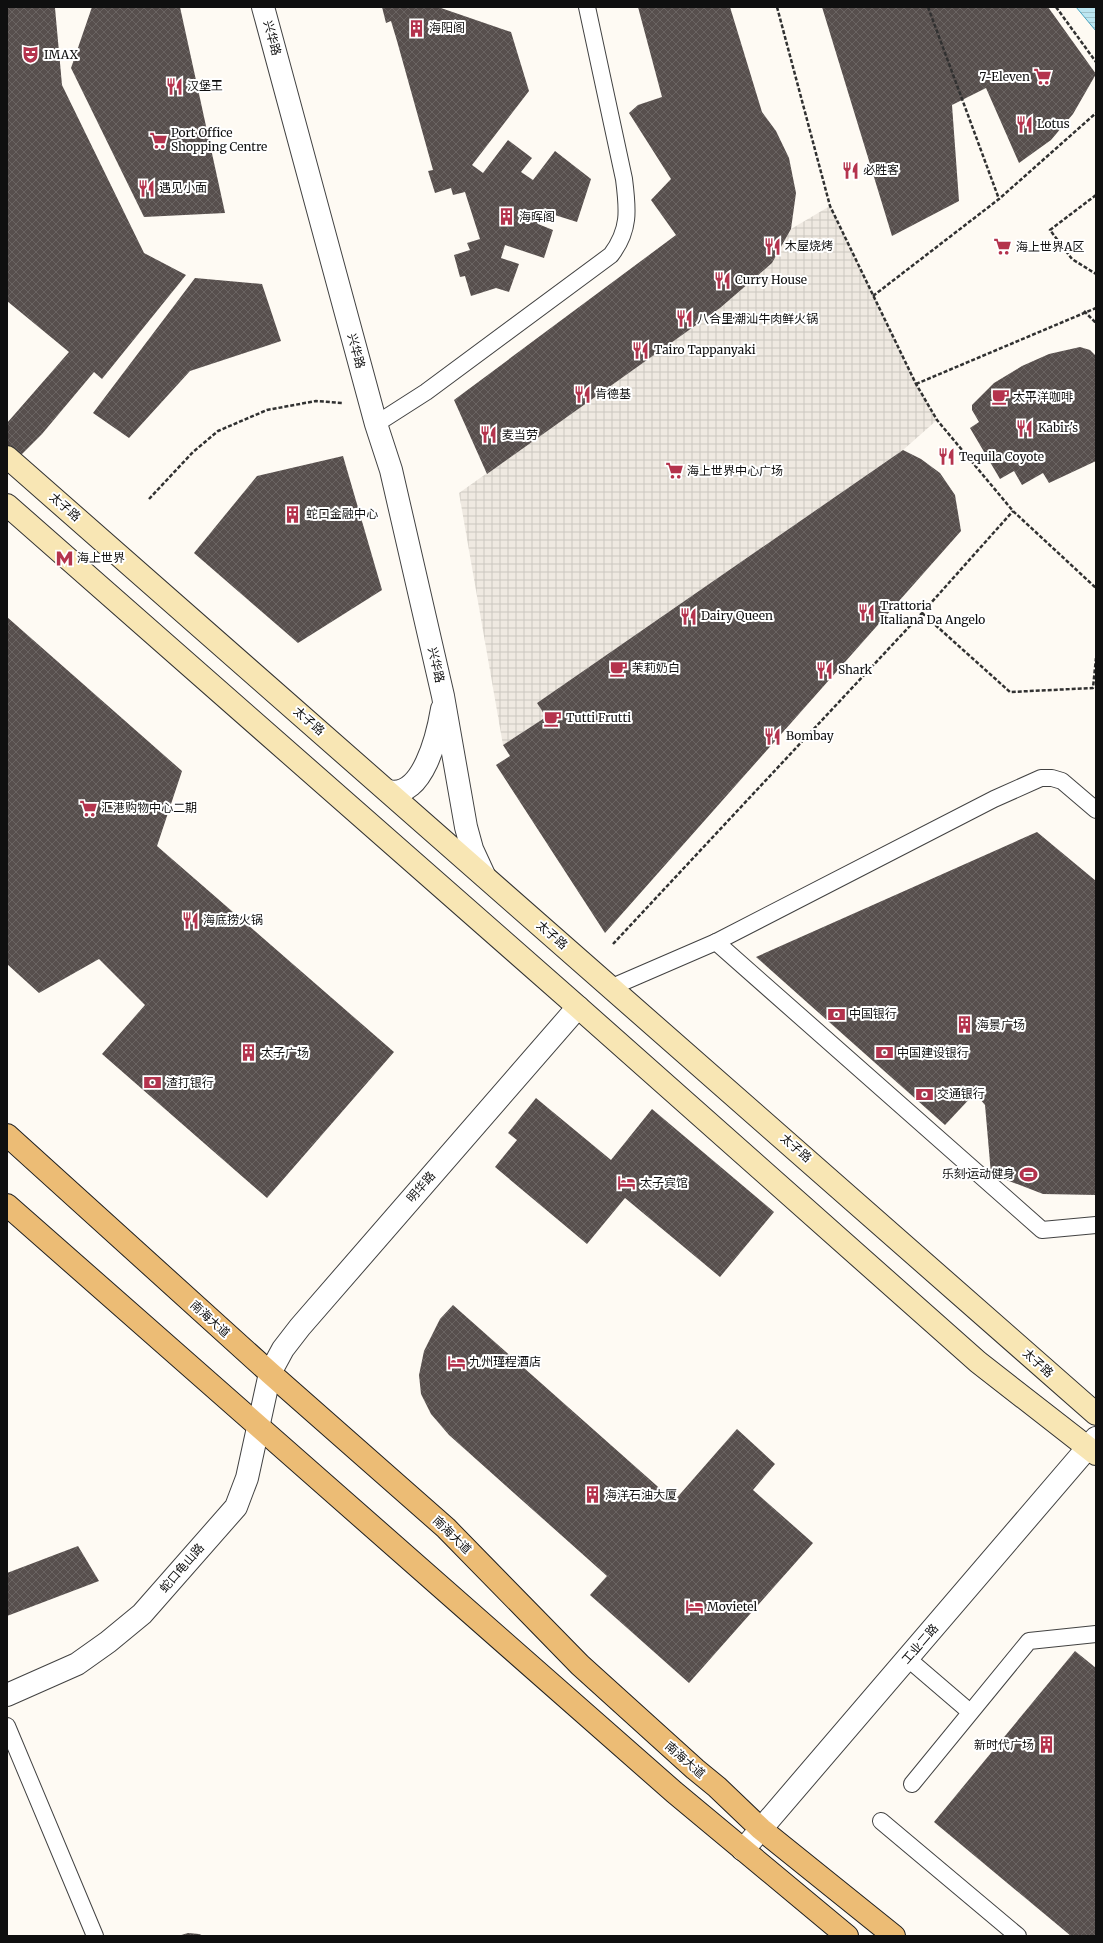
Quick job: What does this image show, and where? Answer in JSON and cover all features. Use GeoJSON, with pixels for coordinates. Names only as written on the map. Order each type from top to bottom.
{"type":"FeatureCollection","features":[{"type":"Feature","properties":{"kind":"main road","name":"太子路"},"geometry":{"type":"LineString","coordinates":[[7,456],[1096,1414]]}},
{"type":"Feature","properties":{"kind":"main road"},"geometry":{"type":"LineString","coordinates":[[7,505],[578,1007],[978,1362],[1093,1446]]}},
{"type":"Feature","properties":{"kind":"main road","name":"南海大道"},"geometry":{"type":"LineString","coordinates":[[7,1135],[270,1373],[446,1528],[580,1665],[761,1828],[894,1936]]}},
{"type":"Feature","properties":{"kind":"main road"},"geometry":{"type":"LineString","coordinates":[[7,1205],[259,1428],[743,1850],[847,1936]]}},
{"type":"Feature","properties":{"kind":"street","name":"兴华路"},"geometry":{"type":"LineString","coordinates":[[263,7],[376,424],[391,470],[443,696],[466,827],[472,849],[484,875]]}},
{"type":"Feature","properties":{"kind":"street","name":"兴华路"},"geometry":{"type":"LineString","coordinates":[[388,791],[405,790],[412,785],[421,774],[438,726],[443,696]]}},
{"type":"Feature","properties":{"kind":"street","name":"明华路"},"geometry":{"type":"LineString","coordinates":[[270,1373],[283,1349],[300,1327],[578,1007]]}},
{"type":"Feature","properties":{"kind":"street","name":"蛇口龟山路"},"geometry":{"type":"LineString","coordinates":[[7,1695],[77,1664],[108,1642],[142,1614],[236,1507],[247,1478],[270,1373]]}},
{"type":"Feature","properties":{"kind":"street","name":"工业二路"},"geometry":{"type":"LineString","coordinates":[[743,1850],[1093,1446]]}},
{"type":"Feature","properties":{"kind":"lane"},"geometry":{"type":"LineString","coordinates":[[376,424],[426,392],[610,256],[620,244],[626,225],[627,205],[624,179],[586,7]]}},
{"type":"Feature","properties":{"kind":"lane"},"geometry":{"type":"LineString","coordinates":[[612,987],[716,942],[994,799],[1041,778],[1052,778],[1062,781],[1096,810]]}},
{"type":"Feature","properties":{"kind":"lane"},"geometry":{"type":"LineString","coordinates":[[716,942],[1042,1230],[1096,1226]]}},
{"type":"Feature","properties":{"kind":"lane"},"geometry":{"type":"LineString","coordinates":[[912,1784],[1029,1641],[1096,1634]]}},
{"type":"Feature","properties":{"kind":"lane"},"geometry":{"type":"LineString","coordinates":[[908,1658],[970,1712]]}},
{"type":"Feature","properties":{"kind":"lane"},"geometry":{"type":"LineString","coordinates":[[7,1726],[95,1936]]}},
{"type":"Feature","properties":{"kind":"lane"},"geometry":{"type":"LineString","coordinates":[[881,1821],[1018,1936]]}},
{"type":"Feature","properties":{"kind":"path"},"geometry":{"type":"LineString","coordinates":[[778,7],[830,206],[872,296],[916,384],[937,420],[1013,511],[1096,588]]}},
{"type":"Feature","properties":{"kind":"path"},"geometry":{"type":"LineString","coordinates":[[928,7],[998,199]]}},
{"type":"Feature","properties":{"kind":"path"},"geometry":{"type":"LineString","coordinates":[[1056,7],[1096,62]]}},
{"type":"Feature","properties":{"kind":"path"},"geometry":{"type":"LineString","coordinates":[[872,296],[998,199],[1096,112]]}},
{"type":"Feature","properties":{"kind":"path"},"geometry":{"type":"LineString","coordinates":[[1096,195],[1050,230],[1072,259],[1096,274]]}},
{"type":"Feature","properties":{"kind":"path"},"geometry":{"type":"LineString","coordinates":[[916,384],[1084,311],[1096,308]]}},
{"type":"Feature","properties":{"kind":"path"},"geometry":{"type":"LineString","coordinates":[[1084,311],[1096,323]]}},
{"type":"Feature","properties":{"kind":"path"},"geometry":{"type":"LineString","coordinates":[[150,499],[171,474],[198,447],[218,430],[267,410],[316,401],[332,403],[370,402]]}},
{"type":"Feature","properties":{"kind":"path"},"geometry":{"type":"LineString","coordinates":[[613,944],[922,613],[1013,511]]}},
{"type":"Feature","properties":{"kind":"path"},"geometry":{"type":"LineString","coordinates":[[922,613],[1010,692],[1093,688],[1096,658]]}},
{"type":"Feature","properties":{"kind":"shaded area"},"geometry":{"type":"Polygon","coordinates":[[[830,206],[916,384],[937,420],[903,450],[537,703],[546,717],[503,745],[459,493],[720,308],[772,263],[791,229],[830,206]]]}},
{"type":"Feature","properties":{"kind":"water"},"geometry":{"type":"Polygon","coordinates":[[[1076,7],[1096,7],[1096,31],[1076,7]]]}},
{"type":"Feature","properties":{"kind":"building"},"geometry":{"type":"Polygon","coordinates":[[[7,7],[55,8],[62,85],[144,253],[186,275],[102,379],[94,372],[42,434],[7,469],[7,423],[69,352],[7,301],[7,7]]]}},
{"type":"Feature","properties":{"kind":"building","name":"Port Office Shopping Centre"},"geometry":{"type":"Polygon","coordinates":[[[92,7],[180,7],[225,213],[144,217],[71,68],[92,7]]]}},
{"type":"Feature","properties":{"kind":"building"},"geometry":{"type":"Polygon","coordinates":[[[382,7],[438,7],[511,32],[529,91],[472,165],[483,173],[508,140],[532,158],[521,172],[533,180],[555,151],[591,179],[577,222],[542,211],[538,224],[553,230],[544,258],[505,245],[501,258],[519,264],[509,292],[496,288],[471,296],[465,276],[460,277],[454,255],[470,250],[467,243],[480,239],[465,192],[453,195],[451,188],[435,193],[428,171],[433,170],[397,41],[391,21],[386,23],[382,7]]]}},
{"type":"Feature","properties":{"kind":"building"},"geometry":{"type":"Polygon","coordinates":[[[638,7],[730,7],[762,112],[776,131],[789,158],[796,193],[791,229],[772,263],[720,308],[487,474],[454,400],[676,235],[651,200],[671,179],[629,113],[638,105],[662,97],[638,7]]]}},
{"type":"Feature","properties":{"kind":"building"},"geometry":{"type":"Polygon","coordinates":[[[822,7],[1048,7],[1096,74],[1073,114],[1051,140],[1019,163],[986,88],[952,105],[959,201],[892,236],[822,7]]]}},
{"type":"Feature","properties":{"kind":"building"},"geometry":{"type":"Polygon","coordinates":[[[195,278],[262,284],[281,341],[190,371],[129,438],[93,413],[195,278]]]}},
{"type":"Feature","properties":{"kind":"building"},"geometry":{"type":"Polygon","coordinates":[[[1080,347],[1090,350],[1096,356],[1096,461],[1049,483],[1043,473],[1022,485],[1014,471],[1000,479],[970,428],[979,422],[972,410],[972,405],[994,383],[1022,366],[1049,354],[1080,347]]]}},
{"type":"Feature","properties":{"kind":"building"},"geometry":{"type":"Polygon","coordinates":[[[903,450],[921,459],[940,473],[955,495],[961,531],[605,933],[496,765],[510,756],[503,745],[546,717],[537,703],[903,450]]]}},
{"type":"Feature","properties":{"kind":"building","name":"蛇口金融中心"},"geometry":{"type":"Polygon","coordinates":[[[343,456],[382,590],[298,643],[194,553],[257,476],[343,456]]]}},
{"type":"Feature","properties":{"kind":"building"},"geometry":{"type":"Polygon","coordinates":[[[7,617],[182,771],[157,846],[394,1052],[267,1198],[102,1054],[145,1005],[99,959],[39,993],[7,964],[7,617]]]}},
{"type":"Feature","properties":{"kind":"building","name":"海景广场"},"geometry":{"type":"Polygon","coordinates":[[[1037,832],[1096,881],[1096,1195],[1043,1194],[991,1174],[985,1105],[975,1093],[945,1125],[756,957],[1037,832]]]}},
{"type":"Feature","properties":{"kind":"building","name":"太子宾馆"},"geometry":{"type":"Polygon","coordinates":[[[536,1098],[611,1160],[652,1109],[774,1212],[720,1277],[625,1198],[587,1244],[495,1167],[517,1140],[508,1133],[536,1098]]]}},
{"type":"Feature","properties":{"kind":"building","name":"海洋石油大厦"},"geometry":{"type":"Polygon","coordinates":[[[453,1305],[674,1501],[737,1429],[775,1464],[753,1490],[813,1543],[689,1683],[590,1595],[607,1576],[449,1435],[431,1414],[421,1394],[419,1375],[424,1351],[440,1319],[453,1305]]]}},
{"type":"Feature","properties":{"kind":"building"},"geometry":{"type":"Polygon","coordinates":[[[78,1546],[99,1581],[7,1616],[7,1573],[78,1546]]]}},
{"type":"Feature","properties":{"kind":"building","name":"新时代广场"},"geometry":{"type":"Polygon","coordinates":[[[1075,1651],[1096,1668],[1096,1936],[1071,1936],[934,1822],[1075,1651]]]}},
{"type":"Feature","properties":{"kind":"building"},"geometry":{"type":"Polygon","coordinates":[[[188,1933],[199,1934],[204,1936],[178,1936],[188,1933]]]}},
{"type":"Feature","properties":{"kind":"place","name":"海阳阁"},"geometry":{"type":"Point","coordinates":[416,28]}},
{"type":"Feature","properties":{"kind":"place","name":"IMAX"},"geometry":{"type":"Point","coordinates":[31,55]}},
{"type":"Feature","properties":{"kind":"place","name":"7-Eleven"},"geometry":{"type":"Point","coordinates":[1043,77]}},
{"type":"Feature","properties":{"kind":"place","name":"汉堡王"},"geometry":{"type":"Point","coordinates":[174,86]}},
{"type":"Feature","properties":{"kind":"place","name":"Lotus"},"geometry":{"type":"Point","coordinates":[1024,124]}},
{"type":"Feature","properties":{"kind":"place","name":"Port Office Shopping Centre"},"geometry":{"type":"Point","coordinates":[158,140]}},
{"type":"Feature","properties":{"kind":"place","name":"必胜客"},"geometry":{"type":"Point","coordinates":[850,170]}},
{"type":"Feature","properties":{"kind":"place","name":"遇见小面"},"geometry":{"type":"Point","coordinates":[146,188]}},
{"type":"Feature","properties":{"kind":"place","name":"海晖阁"},"geometry":{"type":"Point","coordinates":[506,217]}},
{"type":"Feature","properties":{"kind":"place","name":"木屋烧烤"},"geometry":{"type":"Point","coordinates":[772,246]}},
{"type":"Feature","properties":{"kind":"place","name":"海上世界A区"},"geometry":{"type":"Point","coordinates":[1003,247]}},
{"type":"Feature","properties":{"kind":"place","name":"Curry House"},"geometry":{"type":"Point","coordinates":[722,280]}},
{"type":"Feature","properties":{"kind":"place","name":"八合里·潮汕牛肉鲜火锅"},"geometry":{"type":"Point","coordinates":[684,319]}},
{"type":"Feature","properties":{"kind":"place","name":"Tairo Tappanyaki"},"geometry":{"type":"Point","coordinates":[641,350]}},
{"type":"Feature","properties":{"kind":"place","name":"肯德基"},"geometry":{"type":"Point","coordinates":[582,394]}},
{"type":"Feature","properties":{"kind":"place","name":"太平洋咖啡"},"geometry":{"type":"Point","coordinates":[1000,397]}},
{"type":"Feature","properties":{"kind":"place","name":"Kabir's"},"geometry":{"type":"Point","coordinates":[1025,428]}},
{"type":"Feature","properties":{"kind":"place","name":"麦当劳"},"geometry":{"type":"Point","coordinates":[489,435]}},
{"type":"Feature","properties":{"kind":"place","name":"Tequila Coyote"},"geometry":{"type":"Point","coordinates":[946,457]}},
{"type":"Feature","properties":{"kind":"place","name":"海上世界中心广场"},"geometry":{"type":"Point","coordinates":[674,471]}},
{"type":"Feature","properties":{"kind":"place","name":"蛇口金融中心"},"geometry":{"type":"Point","coordinates":[293,514]}},
{"type":"Feature","properties":{"kind":"place","name":"海上世界"},"geometry":{"type":"Point","coordinates":[64,558]}},
{"type":"Feature","properties":{"kind":"place","name":"Trattoria Italiana Da Angelo"},"geometry":{"type":"Point","coordinates":[867,613]}},
{"type":"Feature","properties":{"kind":"place","name":"Dairy Queen"},"geometry":{"type":"Point","coordinates":[688,616]}},
{"type":"Feature","properties":{"kind":"place","name":"茉莉奶白"},"geometry":{"type":"Point","coordinates":[619,668]}},
{"type":"Feature","properties":{"kind":"place","name":"Shark"},"geometry":{"type":"Point","coordinates":[825,670]}},
{"type":"Feature","properties":{"kind":"place","name":"Tutti Frutti"},"geometry":{"type":"Point","coordinates":[553,718]}},
{"type":"Feature","properties":{"kind":"place","name":"Bombay"},"geometry":{"type":"Point","coordinates":[773,736]}},
{"type":"Feature","properties":{"kind":"place","name":"汇港购物中心二期"},"geometry":{"type":"Point","coordinates":[88,808]}},
{"type":"Feature","properties":{"kind":"place","name":"海底捞火锅"},"geometry":{"type":"Point","coordinates":[190,920]}},
{"type":"Feature","properties":{"kind":"place","name":"中国银行"},"geometry":{"type":"Point","coordinates":[836,1014]}},
{"type":"Feature","properties":{"kind":"place","name":"海景广场"},"geometry":{"type":"Point","coordinates":[964,1025]}},
{"type":"Feature","properties":{"kind":"place","name":"太子广场"},"geometry":{"type":"Point","coordinates":[248,1053]}},
{"type":"Feature","properties":{"kind":"place","name":"中国建设银行"},"geometry":{"type":"Point","coordinates":[884,1053]}},
{"type":"Feature","properties":{"kind":"place","name":"渣打银行"},"geometry":{"type":"Point","coordinates":[153,1083]}},
{"type":"Feature","properties":{"kind":"place","name":"交通银行"},"geometry":{"type":"Point","coordinates":[924,1094]}},
{"type":"Feature","properties":{"kind":"place","name":"乐刻·运动健身"},"geometry":{"type":"Point","coordinates":[1028,1174]}},
{"type":"Feature","properties":{"kind":"place","name":"太子宾馆"},"geometry":{"type":"Point","coordinates":[627,1183]}},
{"type":"Feature","properties":{"kind":"place","name":"九州瑾程酒店"},"geometry":{"type":"Point","coordinates":[456,1362]}},
{"type":"Feature","properties":{"kind":"place","name":"海洋石油大厦"},"geometry":{"type":"Point","coordinates":[592,1495]}},
{"type":"Feature","properties":{"kind":"place","name":"Movietel"},"geometry":{"type":"Point","coordinates":[694,1607]}},
{"type":"Feature","properties":{"kind":"place","name":"新时代广场"},"geometry":{"type":"Point","coordinates":[1047,1745]}}]}
